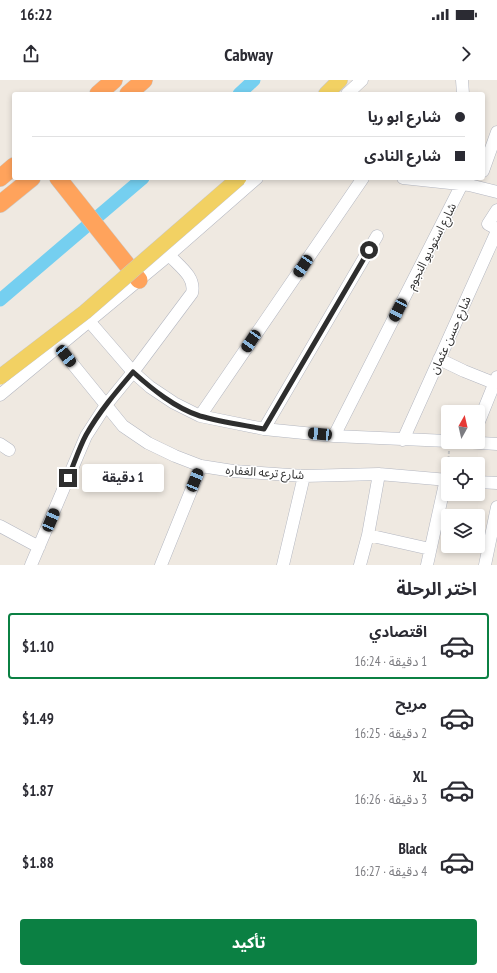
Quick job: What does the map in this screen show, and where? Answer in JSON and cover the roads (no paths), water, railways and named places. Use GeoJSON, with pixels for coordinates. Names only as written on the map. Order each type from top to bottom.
{"type":"FeatureCollection","features":[{"type":"Feature","properties":{"kind":"highway"},"geometry":{"type":"LineString","coordinates":[[130,92],[144,80]]}},
{"type":"Feature","properties":{"kind":"highway"},"geometry":{"type":"LineString","coordinates":[[0,178],[12,168]]}},
{"type":"Feature","properties":{"kind":"highway"},"geometry":{"type":"LineString","coordinates":[[0,204],[30,180]]}},
{"type":"Feature","properties":{"kind":"highway"},"geometry":{"type":"LineString","coordinates":[[62,183],[140,280]]}},
{"type":"Feature","properties":{"kind":"main road"},"geometry":{"type":"LineString","coordinates":[[328,92],[340,80]]}},
{"type":"Feature","properties":{"kind":"main road"},"geometry":{"type":"LineString","coordinates":[[0,377],[85,312],[237,180]]}},
{"type":"Feature","properties":{"kind":"street"},"geometry":{"type":"LineString","coordinates":[[349,92],[362,80]]}},
{"type":"Feature","properties":{"kind":"street"},"geometry":{"type":"LineString","coordinates":[[462,80],[463,92]]}},
{"type":"Feature","properties":{"kind":"street"},"geometry":{"type":"LineString","coordinates":[[485,165],[497,132]]}},
{"type":"Feature","properties":{"kind":"street"},"geometry":{"type":"LineString","coordinates":[[0,395],[140,280],[255,180]]}},
{"type":"Feature","properties":{"kind":"street"},"geometry":{"type":"LineString","coordinates":[[200,416],[362,180]]}},
{"type":"Feature","properties":{"kind":"street"},"geometry":{"type":"LineString","coordinates":[[438,180],[472,182],[497,192]]}},
{"type":"Feature","properties":{"kind":"street","name":"شارع استوديو النجوم"},"geometry":{"type":"LineString","coordinates":[[334,436],[472,182]]}},
{"type":"Feature","properties":{"kind":"street","name":"شارع حسن عثمان"},"geometry":{"type":"LineString","coordinates":[[403,440],[497,230],[488,224],[497,210]]}},
{"type":"Feature","properties":{"kind":"street"},"geometry":{"type":"LineString","coordinates":[[264,429],[377,236]]}},
{"type":"Feature","properties":{"kind":"street"},"geometry":{"type":"LineString","coordinates":[[31,565],[86,436],[106,405],[133,372],[192,293],[193,282],[190,277],[169,255]]}},
{"type":"Feature","properties":{"kind":"street"},"geometry":{"type":"LineString","coordinates":[[89,321],[133,372],[150,387],[174,403],[200,416],[264,429],[334,436],[441,441]]}},
{"type":"Feature","properties":{"kind":"street","name":"شارع ترعه الغفاره"},"geometry":{"type":"LineString","coordinates":[[58,346],[123,426],[148,443],[174,456],[201,466],[233,471],[304,476],[379,474],[441,479]]}},
{"type":"Feature","properties":{"kind":"street"},"geometry":{"type":"LineString","coordinates":[[439,359],[464,371],[496,380],[485,407]]}},
{"type":"Feature","properties":{"kind":"street"},"geometry":{"type":"LineString","coordinates":[[485,443],[497,444]]}},
{"type":"Feature","properties":{"kind":"street"},"geometry":{"type":"LineString","coordinates":[[161,565],[201,466]]}},
{"type":"Feature","properties":{"kind":"street"},"geometry":{"type":"LineString","coordinates":[[360,565],[368,535],[379,474]]}},
{"type":"Feature","properties":{"kind":"street"},"geometry":{"type":"LineString","coordinates":[[283,565],[304,476]]}},
{"type":"Feature","properties":{"kind":"street"},"geometry":{"type":"LineString","coordinates":[[485,482],[497,483]]}},
{"type":"Feature","properties":{"kind":"street"},"geometry":{"type":"LineString","coordinates":[[427,565],[442,501]]}},
{"type":"Feature","properties":{"kind":"street"},"geometry":{"type":"LineString","coordinates":[[485,565],[497,506]]}},
{"type":"Feature","properties":{"kind":"street"},"geometry":{"type":"LineString","coordinates":[[0,526],[39,548]]}},
{"type":"Feature","properties":{"kind":"street"},"geometry":{"type":"LineString","coordinates":[[368,535],[430,549]]}},
{"type":"Feature","properties":{"kind":"waterway"},"geometry":{"type":"LineString","coordinates":[[241,92],[254,80]]}},
{"type":"Feature","properties":{"kind":"waterway"},"geometry":{"type":"LineString","coordinates":[[0,300],[141,180]]}}]}
